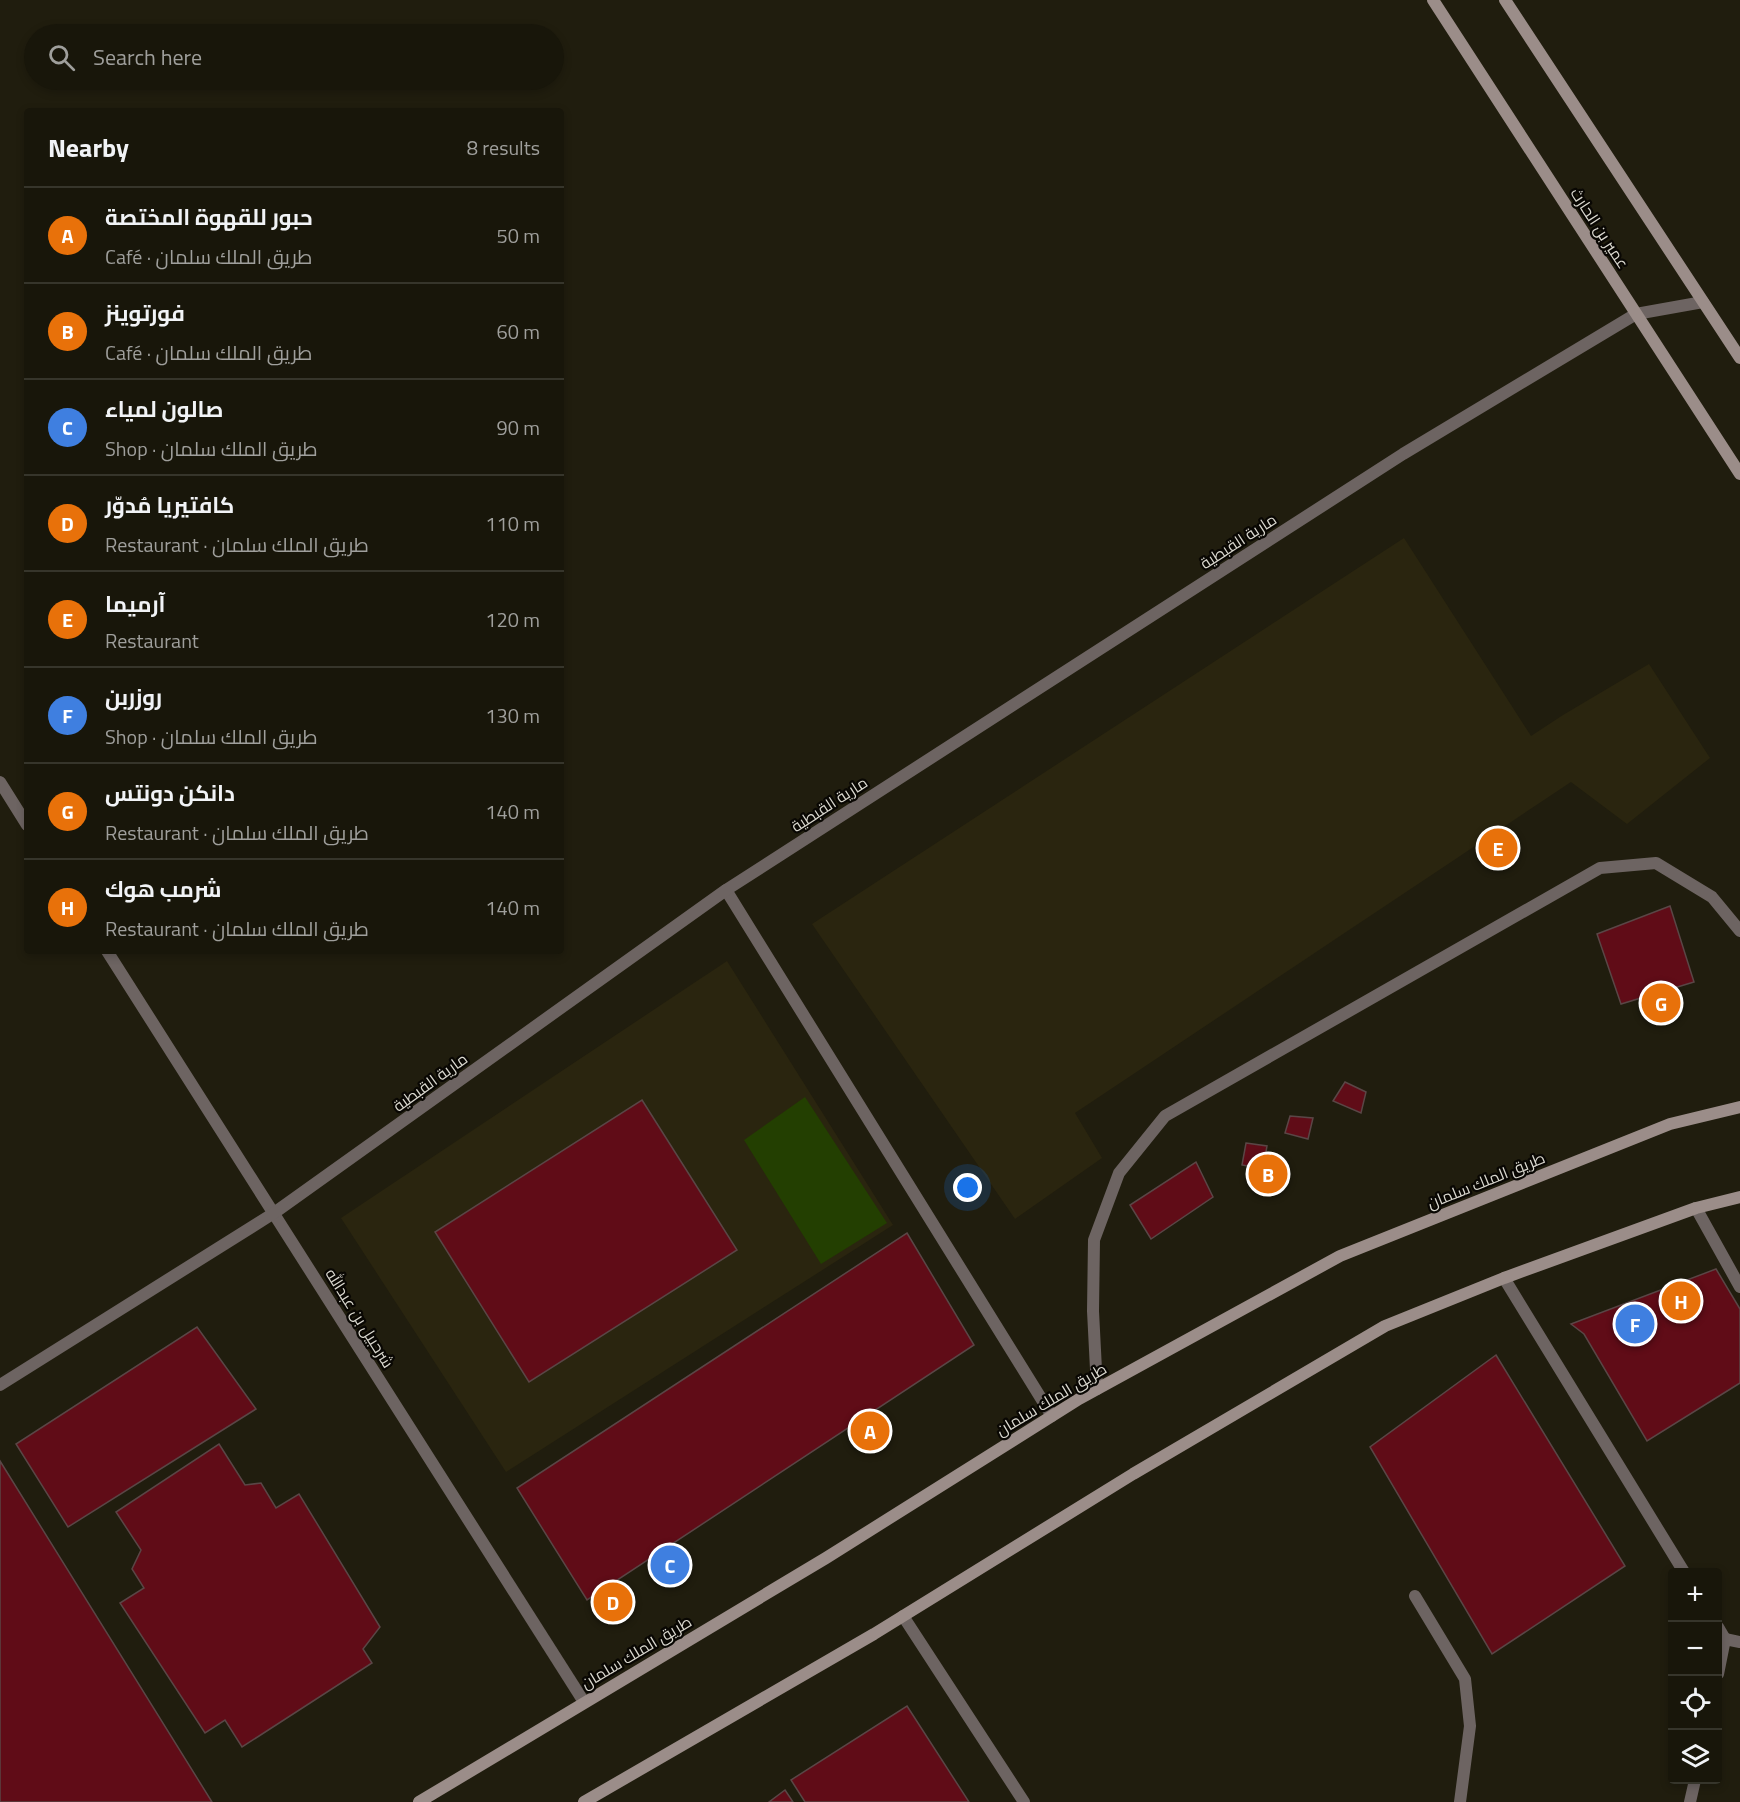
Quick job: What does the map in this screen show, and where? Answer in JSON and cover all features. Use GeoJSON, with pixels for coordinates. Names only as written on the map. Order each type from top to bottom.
{"type":"FeatureCollection","features":[{"type":"Feature","properties":{"kind":"main road","name":"عمير بن الحارث"},"geometry":{"type":"LineString","coordinates":[[1433,0],[1740,474]]}},
{"type":"Feature","properties":{"kind":"main road"},"geometry":{"type":"LineString","coordinates":[[1505,0],[1740,358]]}},
{"type":"Feature","properties":{"kind":"main road","name":"طريق الملك سلمان"},"geometry":{"type":"LineString","coordinates":[[419,1802],[826,1558],[1097,1389],[1340,1256],[1670,1124],[1740,1107]]}},
{"type":"Feature","properties":{"kind":"main road"},"geometry":{"type":"LineString","coordinates":[[584,1802],[903,1616],[1132,1474],[1385,1326],[1504,1278],[1696,1208],[1740,1197]]}},
{"type":"Feature","properties":{"kind":"street","name":"مارية القبطية"},"geometry":{"type":"LineString","coordinates":[[0,1385],[274,1214],[726,890],[1403,454],[1636,314],[1703,302]]}},
{"type":"Feature","properties":{"kind":"street"},"geometry":{"type":"LineString","coordinates":[[0,782],[24,820]]}},
{"type":"Feature","properties":{"kind":"street"},"geometry":{"type":"LineString","coordinates":[[1097,1389],[1093,1311],[1094,1240],[1119,1173],[1165,1116],[1600,868],[1656,863],[1712,897],[1740,931]]}},
{"type":"Feature","properties":{"kind":"street"},"geometry":{"type":"LineString","coordinates":[[726,890],[1052,1416]]}},
{"type":"Feature","properties":{"kind":"street","name":"شرحبيل بن عبدالله"},"geometry":{"type":"LineString","coordinates":[[109,954],[584,1702]]}},
{"type":"Feature","properties":{"kind":"street"},"geometry":{"type":"LineString","coordinates":[[1696,1208],[1740,1287]]}},
{"type":"Feature","properties":{"kind":"street"},"geometry":{"type":"LineString","coordinates":[[1504,1278],[1682,1568]]}},
{"type":"Feature","properties":{"kind":"street"},"geometry":{"type":"LineString","coordinates":[[1415,1596],[1465,1679],[1470,1726],[1460,1802]]}},
{"type":"Feature","properties":{"kind":"street"},"geometry":{"type":"LineString","coordinates":[[903,1616],[1024,1802]]}},
{"type":"Feature","properties":{"kind":"street"},"geometry":{"type":"LineString","coordinates":[[1722,1634],[1725,1639],[1722,1654]]}},
{"type":"Feature","properties":{"kind":"street"},"geometry":{"type":"LineString","coordinates":[[1725,1639],[1740,1642]]}},
{"type":"Feature","properties":{"kind":"street"},"geometry":{"type":"LineString","coordinates":[[1690,1802],[1694,1784]]}},
{"type":"Feature","properties":{"kind":"shaded area"},"geometry":{"type":"Polygon","coordinates":[[[1404,538],[1531,736],[1649,664],[1710,758],[1627,824],[1571,782],[1075,1113],[1102,1158],[1015,1219],[812,924],[1404,538]]]}},
{"type":"Feature","properties":{"kind":"shaded area"},"geometry":{"type":"Polygon","coordinates":[[[727,961],[893,1225],[506,1472],[341,1218],[727,961]]]}},
{"type":"Feature","properties":{"kind":"green space"},"geometry":{"type":"Polygon","coordinates":[[[805,1097],[887,1223],[821,1264],[744,1140],[805,1097]]]}},
{"type":"Feature","properties":{"kind":"building"},"geometry":{"type":"Polygon","coordinates":[[[1670,906],[1694,982],[1621,1004],[1597,934],[1670,906]]]}},
{"type":"Feature","properties":{"kind":"building"},"geometry":{"type":"Polygon","coordinates":[[[1345,1082],[1366,1092],[1361,1113],[1333,1101],[1345,1082]]]}},
{"type":"Feature","properties":{"kind":"building"},"geometry":{"type":"Polygon","coordinates":[[[642,1100],[737,1250],[529,1382],[435,1232],[642,1100]]]}},
{"type":"Feature","properties":{"kind":"building"},"geometry":{"type":"Polygon","coordinates":[[[1290,1116],[1313,1118],[1308,1139],[1285,1133],[1290,1116]]]}},
{"type":"Feature","properties":{"kind":"building"},"geometry":{"type":"Polygon","coordinates":[[[1246,1143],[1267,1146],[1263,1169],[1242,1165],[1246,1143]]]}},
{"type":"Feature","properties":{"kind":"building"},"geometry":{"type":"Polygon","coordinates":[[[1196,1162],[1213,1197],[1151,1239],[1130,1205],[1196,1162]]]}},
{"type":"Feature","properties":{"kind":"building"},"geometry":{"type":"Polygon","coordinates":[[[907,1233],[974,1345],[587,1600],[517,1488],[907,1233]]]}},
{"type":"Feature","properties":{"kind":"building"},"geometry":{"type":"Polygon","coordinates":[[[1716,1269],[1740,1309],[1740,1383],[1647,1441],[1584,1334],[1571,1324],[1716,1269]]]}},
{"type":"Feature","properties":{"kind":"building"},"geometry":{"type":"Polygon","coordinates":[[[197,1327],[256,1409],[68,1527],[16,1444],[197,1327]]]}},
{"type":"Feature","properties":{"kind":"building"},"geometry":{"type":"Polygon","coordinates":[[[1496,1355],[1625,1566],[1492,1654],[1370,1447],[1496,1355]]]}},
{"type":"Feature","properties":{"kind":"building"},"geometry":{"type":"Polygon","coordinates":[[[219,1444],[245,1485],[261,1483],[276,1508],[299,1494],[380,1627],[363,1649],[372,1663],[242,1747],[225,1720],[205,1733],[120,1603],[144,1588],[132,1569],[141,1550],[116,1512],[219,1444]]]}},
{"type":"Feature","properties":{"kind":"building"},"geometry":{"type":"Polygon","coordinates":[[[0,1461],[212,1802],[0,1802],[0,1461]]]}},
{"type":"Feature","properties":{"kind":"building"},"geometry":{"type":"Polygon","coordinates":[[[907,1706],[969,1802],[805,1802],[791,1780],[907,1706]]]}},
{"type":"Feature","properties":{"kind":"building"},"geometry":{"type":"Polygon","coordinates":[[[785,1790],[793,1802],[769,1802],[785,1790]]]}},
{"type":"Feature","properties":{"kind":"place","name":"آرميما"},"geometry":{"type":"Point","coordinates":[1498,848]}},
{"type":"Feature","properties":{"kind":"place","name":"دانكن دونتس"},"geometry":{"type":"Point","coordinates":[1661,1003]}},
{"type":"Feature","properties":{"kind":"place","name":"فورتوينز"},"geometry":{"type":"Point","coordinates":[1268,1174]}},
{"type":"Feature","properties":{"kind":"place","name":"شرمب هوك"},"geometry":{"type":"Point","coordinates":[1681,1301]}},
{"type":"Feature","properties":{"kind":"place","name":"روزربن"},"geometry":{"type":"Point","coordinates":[1635,1324]}},
{"type":"Feature","properties":{"kind":"place","name":"حبور للقهوة المختصة"},"geometry":{"type":"Point","coordinates":[870,1431]}},
{"type":"Feature","properties":{"kind":"place","name":"صالون لمياء"},"geometry":{"type":"Point","coordinates":[670,1565]}},
{"type":"Feature","properties":{"kind":"place","name":"كافتيريا مُدوّر"},"geometry":{"type":"Point","coordinates":[613,1602]}}]}
